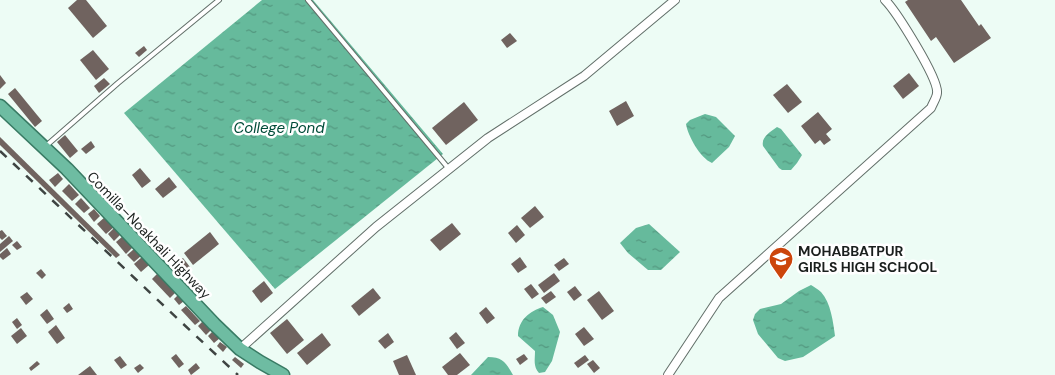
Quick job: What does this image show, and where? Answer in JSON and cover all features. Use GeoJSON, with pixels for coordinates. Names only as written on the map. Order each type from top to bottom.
{"type":"FeatureCollection","features":[{"type":"Feature","properties":{"kind":"highway","name":"Comilla–Noakhali Highway"},"geometry":{"type":"LineString","coordinates":[[0,106],[73,176],[240,349],[283,375]]}},
{"type":"Feature","properties":{"kind":"street"},"geometry":{"type":"LineString","coordinates":[[240,349],[376,227],[488,138],[584,76],[675,0]]}},
{"type":"Feature","properties":{"kind":"street"},"geometry":{"type":"LineString","coordinates":[[668,375],[719,298],[931,108],[937,93],[934,79],[909,35],[891,6],[885,0]]}},
{"type":"Feature","properties":{"kind":"lane"},"geometry":{"type":"LineString","coordinates":[[44,148],[118,83],[219,0]]}},
{"type":"Feature","properties":{"kind":"lane"},"geometry":{"type":"LineString","coordinates":[[308,0],[450,169]]}},
{"type":"Feature","properties":{"kind":"water","name":"College Pond"},"geometry":{"type":"Polygon","coordinates":[[[262,0],[313,0],[443,154],[275,289],[124,113],[262,0]]]}},
{"type":"Feature","properties":{"kind":"water"},"geometry":{"type":"Polygon","coordinates":[[[705,114],[716,117],[735,136],[729,147],[712,163],[695,146],[686,124],[690,120],[705,114]]]}},
{"type":"Feature","properties":{"kind":"water"},"geometry":{"type":"Polygon","coordinates":[[[777,127],[781,129],[802,155],[791,170],[779,168],[763,146],[765,137],[777,127]]]}},
{"type":"Feature","properties":{"kind":"water"},"geometry":{"type":"Polygon","coordinates":[[[649,224],[680,252],[661,270],[648,270],[628,253],[620,243],[636,228],[649,224]]]}},
{"type":"Feature","properties":{"kind":"water"},"geometry":{"type":"Polygon","coordinates":[[[811,285],[821,292],[827,302],[835,336],[803,357],[785,361],[778,358],[758,334],[753,320],[755,314],[760,309],[781,304],[811,285]]]}},
{"type":"Feature","properties":{"kind":"water"},"geometry":{"type":"Polygon","coordinates":[[[543,307],[553,315],[560,332],[552,361],[545,372],[539,373],[535,365],[535,351],[518,336],[522,321],[534,311],[543,307]]]}},
{"type":"Feature","properties":{"kind":"water"},"geometry":{"type":"Polygon","coordinates":[[[488,357],[497,358],[504,362],[513,375],[471,375],[488,357]]]}},
{"type":"Feature","properties":{"kind":"building"},"geometry":{"type":"Polygon","coordinates":[[[77,0],[86,0],[107,26],[93,38],[68,8],[77,0]]]}},
{"type":"Feature","properties":{"kind":"building"},"geometry":{"type":"Polygon","coordinates":[[[908,0],[961,0],[979,26],[981,24],[991,38],[954,63],[936,37],[931,41],[905,2],[908,0]]]}},
{"type":"Feature","properties":{"kind":"building"},"geometry":{"type":"Polygon","coordinates":[[[510,33],[517,41],[507,48],[501,40],[510,33]]]}},
{"type":"Feature","properties":{"kind":"building"},"geometry":{"type":"Polygon","coordinates":[[[144,46],[147,50],[139,57],[135,53],[144,46]]]}},
{"type":"Feature","properties":{"kind":"building"},"geometry":{"type":"Polygon","coordinates":[[[93,50],[109,69],[96,80],[80,60],[93,50]]]}},
{"type":"Feature","properties":{"kind":"building"},"geometry":{"type":"Polygon","coordinates":[[[909,73],[919,86],[903,99],[893,86],[909,73]]]}},
{"type":"Feature","properties":{"kind":"building"},"geometry":{"type":"Polygon","coordinates":[[[0,75],[6,83],[0,89],[0,75]]]}},
{"type":"Feature","properties":{"kind":"building"},"geometry":{"type":"Polygon","coordinates":[[[104,78],[110,84],[99,93],[94,86],[104,78]]]}},
{"type":"Feature","properties":{"kind":"building"},"geometry":{"type":"Polygon","coordinates":[[[787,84],[802,102],[788,113],[773,95],[787,84]]]}},
{"type":"Feature","properties":{"kind":"building"},"geometry":{"type":"Polygon","coordinates":[[[15,88],[42,121],[35,127],[8,94],[15,88]]]}},
{"type":"Feature","properties":{"kind":"building"},"geometry":{"type":"Polygon","coordinates":[[[626,101],[634,116],[617,126],[609,111],[626,101]]]}},
{"type":"Feature","properties":{"kind":"building"},"geometry":{"type":"Polygon","coordinates":[[[464,102],[478,120],[446,145],[432,128],[464,102]]]}},
{"type":"Feature","properties":{"kind":"building"},"geometry":{"type":"Polygon","coordinates":[[[818,112],[832,129],[826,134],[831,140],[824,145],[820,140],[815,144],[801,126],[818,112]]]}},
{"type":"Feature","properties":{"kind":"building"},"geometry":{"type":"Polygon","coordinates":[[[65,135],[78,151],[70,158],[57,142],[65,135]]]}},
{"type":"Feature","properties":{"kind":"building"},"geometry":{"type":"Polygon","coordinates":[[[0,137],[120,255],[116,258],[0,145],[0,137]]]}},
{"type":"Feature","properties":{"kind":"building"},"geometry":{"type":"Polygon","coordinates":[[[91,141],[95,147],[86,154],[81,149],[91,141]]]}},
{"type":"Feature","properties":{"kind":"building"},"geometry":{"type":"Polygon","coordinates":[[[140,168],[151,181],[142,188],[132,175],[140,168]]]}},
{"type":"Feature","properties":{"kind":"building"},"geometry":{"type":"Polygon","coordinates":[[[58,173],[63,179],[55,187],[49,180],[58,173]]]}},
{"type":"Feature","properties":{"kind":"building"},"geometry":{"type":"Polygon","coordinates":[[[169,177],[177,187],[163,198],[155,189],[169,177]]]}},
{"type":"Feature","properties":{"kind":"building"},"geometry":{"type":"Polygon","coordinates":[[[69,184],[79,195],[72,201],[62,191],[69,184]]]}},
{"type":"Feature","properties":{"kind":"building"},"geometry":{"type":"Polygon","coordinates":[[[81,198],[90,208],[84,213],[75,204],[81,198]]]}},
{"type":"Feature","properties":{"kind":"building"},"geometry":{"type":"Polygon","coordinates":[[[535,206],[544,217],[530,228],[521,218],[535,206]]]}},
{"type":"Feature","properties":{"kind":"building"},"geometry":{"type":"Polygon","coordinates":[[[94,209],[100,216],[94,222],[88,214],[94,209]]]}},
{"type":"Feature","properties":{"kind":"building"},"geometry":{"type":"Polygon","coordinates":[[[105,217],[114,227],[106,234],[97,224],[105,217]]]}},
{"type":"Feature","properties":{"kind":"building"},"geometry":{"type":"Polygon","coordinates":[[[452,223],[461,234],[440,251],[430,240],[452,223]]]}},
{"type":"Feature","properties":{"kind":"building"},"geometry":{"type":"Polygon","coordinates":[[[517,225],[525,235],[516,243],[508,233],[517,225]]]}},
{"type":"Feature","properties":{"kind":"building"},"geometry":{"type":"Polygon","coordinates":[[[114,228],[120,235],[114,241],[108,234],[114,228]]]}},
{"type":"Feature","properties":{"kind":"building"},"geometry":{"type":"Polygon","coordinates":[[[2,230],[7,236],[2,240],[0,238],[0,231],[2,230]]]}},
{"type":"Feature","properties":{"kind":"building"},"geometry":{"type":"Polygon","coordinates":[[[210,232],[219,244],[193,265],[184,253],[210,232]]]}},
{"type":"Feature","properties":{"kind":"building"},"geometry":{"type":"Polygon","coordinates":[[[9,236],[13,241],[0,252],[0,244],[9,236]]]}},
{"type":"Feature","properties":{"kind":"building"},"geometry":{"type":"Polygon","coordinates":[[[123,236],[133,247],[126,254],[116,242],[123,236]]]}},
{"type":"Feature","properties":{"kind":"building"},"geometry":{"type":"Polygon","coordinates":[[[17,241],[22,247],[17,250],[12,245],[17,241]]]}},
{"type":"Feature","properties":{"kind":"building"},"geometry":{"type":"Polygon","coordinates":[[[7,248],[11,254],[3,260],[0,254],[7,248]]]}},
{"type":"Feature","properties":{"kind":"building"},"geometry":{"type":"Polygon","coordinates":[[[134,249],[141,256],[134,262],[127,255],[134,249]]]}},
{"type":"Feature","properties":{"kind":"building"},"geometry":{"type":"Polygon","coordinates":[[[142,257],[149,265],[141,272],[134,264],[142,257]]]}},
{"type":"Feature","properties":{"kind":"building"},"geometry":{"type":"Polygon","coordinates":[[[520,257],[527,267],[518,273],[511,264],[520,257]]]}},
{"type":"Feature","properties":{"kind":"building"},"geometry":{"type":"Polygon","coordinates":[[[183,258],[190,267],[184,272],[177,263],[183,258]]]}},
{"type":"Feature","properties":{"kind":"building"},"geometry":{"type":"Polygon","coordinates":[[[564,258],[569,264],[559,271],[554,265],[564,258]]]}},
{"type":"Feature","properties":{"kind":"building"},"geometry":{"type":"Polygon","coordinates":[[[41,269],[46,275],[42,279],[36,273],[41,269]]]}},
{"type":"Feature","properties":{"kind":"building"},"geometry":{"type":"Polygon","coordinates":[[[158,273],[175,293],[170,298],[152,279],[158,273]]]}},
{"type":"Feature","properties":{"kind":"building"},"geometry":{"type":"Polygon","coordinates":[[[554,273],[560,281],[544,293],[538,285],[554,273]]]}},
{"type":"Feature","properties":{"kind":"building"},"geometry":{"type":"Polygon","coordinates":[[[264,281],[273,293],[261,303],[252,291],[264,281]]]}},
{"type":"Feature","properties":{"kind":"building"},"geometry":{"type":"Polygon","coordinates":[[[531,284],[539,294],[532,299],[524,289],[531,284]]]}},
{"type":"Feature","properties":{"kind":"building"},"geometry":{"type":"Polygon","coordinates":[[[575,286],[582,295],[574,301],[567,292],[575,286]]]}},
{"type":"Feature","properties":{"kind":"building"},"geometry":{"type":"Polygon","coordinates":[[[373,288],[381,298],[359,316],[351,306],[373,288]]]}},
{"type":"Feature","properties":{"kind":"building"},"geometry":{"type":"Polygon","coordinates":[[[551,291],[556,297],[546,304],[541,298],[551,291]]]}},
{"type":"Feature","properties":{"kind":"building"},"geometry":{"type":"Polygon","coordinates":[[[599,291],[614,311],[602,320],[587,300],[599,291]]]}},
{"type":"Feature","properties":{"kind":"building"},"geometry":{"type":"Polygon","coordinates":[[[27,292],[33,299],[26,305],[20,297],[27,292]]]}},
{"type":"Feature","properties":{"kind":"building"},"geometry":{"type":"Polygon","coordinates":[[[178,295],[184,301],[179,305],[174,299],[178,295]]]}},
{"type":"Feature","properties":{"kind":"building"},"geometry":{"type":"Polygon","coordinates":[[[69,303],[73,309],[67,313],[63,308],[69,303]]]}},
{"type":"Feature","properties":{"kind":"building"},"geometry":{"type":"Polygon","coordinates":[[[186,306],[200,321],[195,325],[181,310],[186,306]]]}},
{"type":"Feature","properties":{"kind":"building"},"geometry":{"type":"Polygon","coordinates":[[[486,307],[495,318],[487,324],[479,313],[486,307]]]}},
{"type":"Feature","properties":{"kind":"building"},"geometry":{"type":"Polygon","coordinates":[[[47,309],[54,319],[47,324],[40,315],[47,309]]]}},
{"type":"Feature","properties":{"kind":"building"},"geometry":{"type":"Polygon","coordinates":[[[17,318],[22,325],[17,329],[12,322],[17,318]]]}},
{"type":"Feature","properties":{"kind":"building"},"geometry":{"type":"Polygon","coordinates":[[[287,319],[304,340],[287,354],[270,333],[287,319]]]}},
{"type":"Feature","properties":{"kind":"building"},"geometry":{"type":"Polygon","coordinates":[[[204,320],[212,329],[206,335],[198,326],[204,320]]]}},
{"type":"Feature","properties":{"kind":"building"},"geometry":{"type":"Polygon","coordinates":[[[56,325],[65,338],[57,344],[48,332],[56,325]]]}},
{"type":"Feature","properties":{"kind":"building"},"geometry":{"type":"Polygon","coordinates":[[[584,327],[594,339],[584,346],[575,334],[584,327]]]}},
{"type":"Feature","properties":{"kind":"building"},"geometry":{"type":"Polygon","coordinates":[[[21,328],[27,336],[17,344],[11,336],[21,328]]]}},
{"type":"Feature","properties":{"kind":"building"},"geometry":{"type":"Polygon","coordinates":[[[214,330],[220,338],[214,343],[208,336],[214,330]]]}},
{"type":"Feature","properties":{"kind":"building"},"geometry":{"type":"Polygon","coordinates":[[[456,332],[465,343],[457,349],[449,338],[456,332]]]}},
{"type":"Feature","properties":{"kind":"building"},"geometry":{"type":"Polygon","coordinates":[[[322,333],[331,345],[307,365],[297,353],[322,333]]]}},
{"type":"Feature","properties":{"kind":"building"},"geometry":{"type":"Polygon","coordinates":[[[388,333],[394,342],[385,349],[378,341],[388,333]]]}},
{"type":"Feature","properties":{"kind":"building"},"geometry":{"type":"Polygon","coordinates":[[[220,342],[227,347],[223,352],[217,346],[220,342]]]}},
{"type":"Feature","properties":{"kind":"building"},"geometry":{"type":"Polygon","coordinates":[[[460,353],[470,365],[457,375],[448,375],[442,367],[460,353]]]}},
{"type":"Feature","properties":{"kind":"building"},"geometry":{"type":"Polygon","coordinates":[[[176,354],[184,364],[179,368],[171,358],[176,354]]]}},
{"type":"Feature","properties":{"kind":"building"},"geometry":{"type":"Polygon","coordinates":[[[524,354],[528,359],[520,365],[516,359],[524,354]]]}},
{"type":"Feature","properties":{"kind":"building"},"geometry":{"type":"Polygon","coordinates":[[[407,355],[416,375],[399,375],[393,361],[407,355]]]}},
{"type":"Feature","properties":{"kind":"building"},"geometry":{"type":"Polygon","coordinates":[[[585,355],[589,360],[578,368],[574,363],[585,355]]]}},
{"type":"Feature","properties":{"kind":"building"},"geometry":{"type":"Polygon","coordinates":[[[120,356],[127,365],[121,369],[114,360],[120,356]]]}},
{"type":"Feature","properties":{"kind":"building"},"geometry":{"type":"Polygon","coordinates":[[[235,357],[244,364],[241,368],[232,360],[235,357]]]}},
{"type":"Feature","properties":{"kind":"building"},"geometry":{"type":"Polygon","coordinates":[[[593,360],[600,368],[594,373],[587,364],[593,360]]]}},
{"type":"Feature","properties":{"kind":"building"},"geometry":{"type":"Polygon","coordinates":[[[37,361],[40,364],[31,371],[29,368],[37,361]]]}},
{"type":"Feature","properties":{"kind":"building"},"geometry":{"type":"Polygon","coordinates":[[[196,363],[200,368],[191,375],[188,370],[196,363]]]}},
{"type":"Feature","properties":{"kind":"building"},"geometry":{"type":"Polygon","coordinates":[[[140,364],[144,368],[138,373],[134,368],[140,364]]]}},
{"type":"Feature","properties":{"kind":"building"},"geometry":{"type":"Polygon","coordinates":[[[90,366],[97,375],[78,375],[90,366]]]}},
{"type":"Feature","properties":{"kind":"railway"},"geometry":{"type":"LineString","coordinates":[[0,151],[238,375]]}},
{"type":"Feature","properties":{"kind":"place","name":"MOHABBATPUR GIRLS HIGH SCHOOL"},"geometry":{"type":"Point","coordinates":[781,280]}}]}
